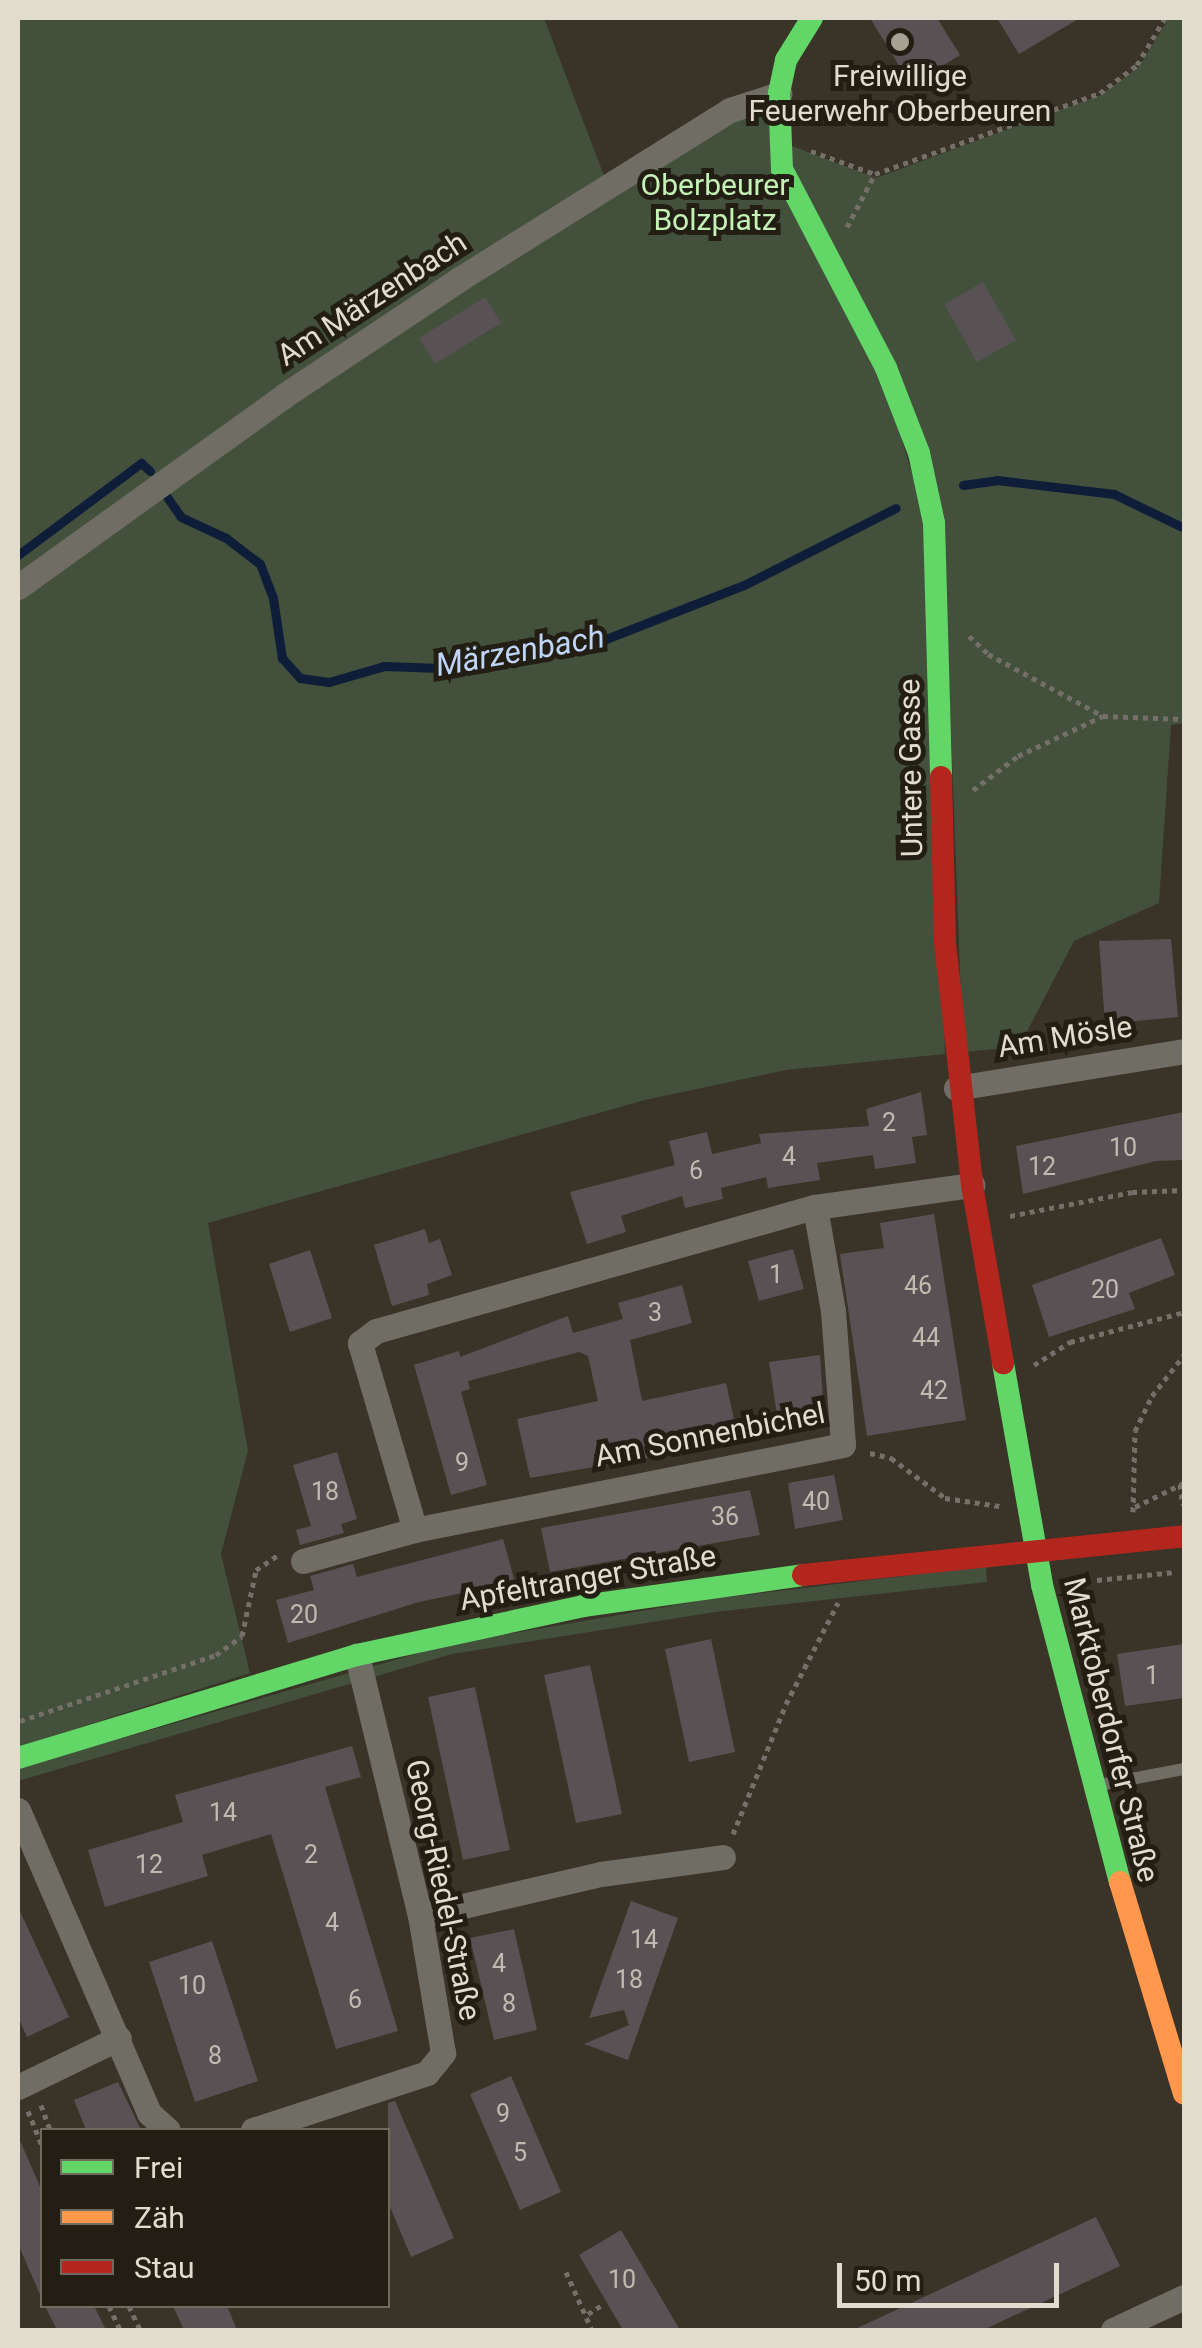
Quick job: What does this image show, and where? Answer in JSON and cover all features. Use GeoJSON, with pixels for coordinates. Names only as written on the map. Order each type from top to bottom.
{"type":"FeatureCollection","features":[{"type":"Feature","properties":{"kind":"street","name":"Untere Gasse"},"geometry":{"type":"LineString","coordinates":[[812,18],[786,60],[779,94],[782,169],[828,266],[886,368],[919,453],[934,524],[942,813],[956,1088],[1036,1552]]}},
{"type":"Feature","properties":{"kind":"street","name":"Am Märzenbach"},"geometry":{"type":"LineString","coordinates":[[18,587],[286,395],[462,278],[730,110],[779,94]]}},
{"type":"Feature","properties":{"kind":"street","name":"Am Mösle"},"geometry":{"type":"LineString","coordinates":[[956,1088],[1184,1051]]}},
{"type":"Feature","properties":{"kind":"street"},"geometry":{"type":"LineString","coordinates":[[414,1530],[360,1342],[376,1331],[815,1206],[972,1186]]}},
{"type":"Feature","properties":{"kind":"street","name":"Am Sonnenbichel"},"geometry":{"type":"LineString","coordinates":[[304,1561],[414,1530],[843,1444],[833,1312],[815,1206]]}},
{"type":"Feature","properties":{"kind":"street","name":"Apfeltranger Straße"},"geometry":{"type":"LineString","coordinates":[[18,1758],[357,1655],[708,1585],[1184,1536]]}},
{"type":"Feature","properties":{"kind":"street","name":"Marktoberdorfer Straße"},"geometry":{"type":"LineString","coordinates":[[1036,1552],[1092,1786],[1184,2094]]}},
{"type":"Feature","properties":{"kind":"street","name":"Georg-Riedel-Straße"},"geometry":{"type":"LineString","coordinates":[[259,2128],[427,2073],[442,2052],[438,2002],[420,1916],[357,1655]]}},
{"type":"Feature","properties":{"kind":"street"},"geometry":{"type":"LineString","coordinates":[[18,1810],[149,2112],[166,2128]]}},
{"type":"Feature","properties":{"kind":"street"},"geometry":{"type":"LineString","coordinates":[[420,1916],[602,1874],[723,1857]]}},
{"type":"Feature","properties":{"kind":"street"},"geometry":{"type":"LineString","coordinates":[[18,2087],[119,2038]]}},
{"type":"Feature","properties":{"kind":"street"},"geometry":{"type":"LineString","coordinates":[[1112,2330],[1184,2297]]}},
{"type":"Feature","properties":{"kind":"lane"},"geometry":{"type":"LineString","coordinates":[[1092,1786],[1184,1769]]}},
{"type":"Feature","properties":{"kind":"path"},"geometry":{"type":"LineString","coordinates":[[781,136],[838,165],[875,174],[1100,93],[1137,65],[1166,18]]}},
{"type":"Feature","properties":{"kind":"path"},"geometry":{"type":"LineString","coordinates":[[828,266],[875,174]]}},
{"type":"Feature","properties":{"kind":"path"},"geometry":{"type":"LineString","coordinates":[[936,607],[988,654],[1103,716],[1184,719]]}},
{"type":"Feature","properties":{"kind":"path"},"geometry":{"type":"LineString","coordinates":[[942,813],[1018,756],[1103,716]]}},
{"type":"Feature","properties":{"kind":"path"},"geometry":{"type":"LineString","coordinates":[[978,1223],[1132,1192],[1184,1190]]}},
{"type":"Feature","properties":{"kind":"path"},"geometry":{"type":"LineString","coordinates":[[1006,1383],[1070,1342],[1184,1312]]}},
{"type":"Feature","properties":{"kind":"path"},"geometry":{"type":"LineString","coordinates":[[1184,1356],[1152,1396],[1135,1432],[1132,1508],[1182,1483],[1184,1515]]}},
{"type":"Feature","properties":{"kind":"path"},"geometry":{"type":"LineString","coordinates":[[843,1444],[890,1458],[945,1498],[984,1508],[1026,1504]]}},
{"type":"Feature","properties":{"kind":"path"},"geometry":{"type":"LineString","coordinates":[[18,1722],[216,1655],[242,1636],[256,1570],[291,1550],[304,1561]]}},
{"type":"Feature","properties":{"kind":"path"},"geometry":{"type":"LineString","coordinates":[[1146,1576],[1184,1571]]}},
{"type":"Feature","properties":{"kind":"path"},"geometry":{"type":"LineString","coordinates":[[822,1602],[858,1599]]}},
{"type":"Feature","properties":{"kind":"path"},"geometry":{"type":"LineString","coordinates":[[723,1857],[786,1704],[839,1600]]}},
{"type":"Feature","properties":{"kind":"path"},"geometry":{"type":"LineString","coordinates":[[18,2087],[40,2141]]}},
{"type":"Feature","properties":{"kind":"path"},"geometry":{"type":"LineString","coordinates":[[566,2272],[592,2330]]}},
{"type":"Feature","properties":{"kind":"path"},"geometry":{"type":"LineString","coordinates":[[588,2314],[602,2305]]}},
{"type":"Feature","properties":{"kind":"green space"},"geometry":{"type":"Polygon","coordinates":[[[18,18],[544,18],[606,181],[18,578],[18,18]]]}},
{"type":"Feature","properties":{"kind":"green space"},"geometry":{"type":"Polygon","coordinates":[[[1169,18],[1184,18],[1184,723],[1171,725],[1159,903],[1074,941],[1019,1047],[963,1052],[943,520],[787,144],[876,178],[1101,95],[1139,67],[1169,18]]]}},
{"type":"Feature","properties":{"kind":"green space","name":"Oberbeurer Bolzplatz"},"geometry":{"type":"Polygon","coordinates":[[[772,102],[881,369],[925,518],[945,1054],[786,1070],[645,1100],[208,1223],[248,1451],[221,1554],[250,1673],[18,1747],[18,594],[346,362],[734,115],[772,102]]]}},
{"type":"Feature","properties":{"kind":"green space"},"geometry":{"type":"Polygon","coordinates":[[[986,1566],[987,1582],[715,1612],[452,1654],[18,1781],[18,1768],[450,1644],[711,1599],[986,1566]]]}},
{"type":"Feature","properties":{"kind":"building"},"geometry":{"type":"Polygon","coordinates":[[[870,18],[937,18],[960,55],[911,85],[870,18]]]}},
{"type":"Feature","properties":{"kind":"building"},"geometry":{"type":"Polygon","coordinates":[[[997,18],[1080,18],[1019,54],[997,18]]]}},
{"type":"Feature","properties":{"kind":"building"},"geometry":{"type":"Polygon","coordinates":[[[983,282],[1016,340],[977,362],[944,304],[983,282]]]}},
{"type":"Feature","properties":{"kind":"building"},"geometry":{"type":"Polygon","coordinates":[[[485,297],[501,323],[435,364],[419,338],[485,297]]]}},
{"type":"Feature","properties":{"kind":"building"},"geometry":{"type":"Polygon","coordinates":[[[1171,939],[1178,1017],[1105,1024],[1099,941],[1171,939]]]}},
{"type":"Feature","properties":{"kind":"building"},"geometry":{"type":"Polygon","coordinates":[[[921,1092],[927,1135],[912,1137],[916,1163],[875,1169],[873,1155],[817,1163],[820,1180],[768,1188],[766,1177],[721,1188],[723,1199],[685,1208],[682,1196],[621,1216],[626,1232],[587,1244],[570,1192],[675,1165],[669,1141],[707,1132],[712,1154],[761,1143],[759,1134],[869,1126],[866,1109],[921,1092]]]}},
{"type":"Feature","properties":{"kind":"building"},"geometry":{"type":"Polygon","coordinates":[[[1184,1112],[1184,1160],[1156,1161],[1023,1194],[1016,1146],[1184,1112]]]}},
{"type":"Feature","properties":{"kind":"building"},"geometry":{"type":"Polygon","coordinates":[[[934,1214],[966,1420],[867,1436],[840,1254],[884,1248],[880,1223],[934,1214]]]}},
{"type":"Feature","properties":{"kind":"building"},"geometry":{"type":"Polygon","coordinates":[[[425,1229],[429,1243],[440,1239],[452,1275],[427,1284],[429,1295],[392,1306],[374,1245],[425,1229]]]}},
{"type":"Feature","properties":{"kind":"building"},"geometry":{"type":"Polygon","coordinates":[[[1161,1238],[1175,1275],[1129,1293],[1135,1309],[1049,1337],[1032,1285],[1161,1238]]]}},
{"type":"Feature","properties":{"kind":"building"},"geometry":{"type":"Polygon","coordinates":[[[793,1249],[804,1289],[759,1301],[748,1261],[793,1249]]]}},
{"type":"Feature","properties":{"kind":"building"},"geometry":{"type":"Polygon","coordinates":[[[310,1250],[332,1318],[290,1332],[269,1264],[310,1250]]]}},
{"type":"Feature","properties":{"kind":"building"},"geometry":{"type":"Polygon","coordinates":[[[682,1285],[692,1323],[630,1340],[642,1401],[726,1383],[739,1442],[530,1478],[517,1419],[598,1401],[588,1356],[579,1352],[468,1381],[470,1389],[461,1392],[487,1485],[451,1495],[414,1365],[459,1351],[460,1357],[568,1316],[573,1333],[623,1319],[618,1303],[682,1285]]]}},
{"type":"Feature","properties":{"kind":"building"},"geometry":{"type":"Polygon","coordinates":[[[820,1355],[825,1428],[780,1434],[769,1362],[820,1355]]]}},
{"type":"Feature","properties":{"kind":"building"},"geometry":{"type":"Polygon","coordinates":[[[337,1452],[357,1519],[341,1524],[344,1533],[300,1545],[296,1530],[311,1526],[293,1465],[337,1452]]]}},
{"type":"Feature","properties":{"kind":"building"},"geometry":{"type":"Polygon","coordinates":[[[834,1475],[843,1520],[795,1529],[788,1483],[834,1475]]]}},
{"type":"Feature","properties":{"kind":"building"},"geometry":{"type":"Polygon","coordinates":[[[750,1490],[760,1535],[550,1572],[541,1528],[750,1490]]]}},
{"type":"Feature","properties":{"kind":"building"},"geometry":{"type":"Polygon","coordinates":[[[503,1539],[515,1582],[419,1602],[288,1643],[276,1600],[314,1590],[310,1576],[353,1564],[357,1577],[503,1539]]]}},
{"type":"Feature","properties":{"kind":"building"},"geometry":{"type":"Polygon","coordinates":[[[711,1639],[735,1752],[689,1762],[665,1649],[711,1639]]]}},
{"type":"Feature","properties":{"kind":"building"},"geometry":{"type":"Polygon","coordinates":[[[1184,1644],[1184,1698],[1125,1706],[1117,1654],[1184,1644]]]}},
{"type":"Feature","properties":{"kind":"building"},"geometry":{"type":"Polygon","coordinates":[[[590,1665],[622,1814],[576,1823],[544,1675],[590,1665]]]}},
{"type":"Feature","properties":{"kind":"building"},"geometry":{"type":"Polygon","coordinates":[[[475,1687],[510,1850],[463,1860],[428,1697],[475,1687]]]}},
{"type":"Feature","properties":{"kind":"building"},"geometry":{"type":"Polygon","coordinates":[[[352,1746],[361,1777],[325,1787],[398,2031],[336,2049],[271,1834],[202,1855],[208,1876],[105,1907],[88,1850],[183,1822],[175,1795],[352,1746]]]}},
{"type":"Feature","properties":{"kind":"building"},"geometry":{"type":"Polygon","coordinates":[[[631,1901],[678,1918],[628,2060],[584,2044],[629,2025],[624,2010],[589,2018],[631,1901]]]}},
{"type":"Feature","properties":{"kind":"building"},"geometry":{"type":"Polygon","coordinates":[[[18,1907],[69,2017],[27,2037],[18,2017],[18,1907]]]}},
{"type":"Feature","properties":{"kind":"building"},"geometry":{"type":"Polygon","coordinates":[[[514,1929],[537,2030],[494,2040],[470,1938],[514,1929]]]}},
{"type":"Feature","properties":{"kind":"building"},"geometry":{"type":"Polygon","coordinates":[[[212,1941],[258,2081],[195,2102],[149,1962],[212,1941]]]}},
{"type":"Feature","properties":{"kind":"building"},"geometry":{"type":"Polygon","coordinates":[[[511,2076],[561,2192],[520,2210],[470,2094],[511,2076]]]}},
{"type":"Feature","properties":{"kind":"building"},"geometry":{"type":"Polygon","coordinates":[[[118,2082],[140,2128],[85,2128],[74,2100],[118,2082]]]}},
{"type":"Feature","properties":{"kind":"building"},"geometry":{"type":"Polygon","coordinates":[[[395,2101],[454,2238],[411,2257],[390,2207],[388,2103],[395,2101]]]}},
{"type":"Feature","properties":{"kind":"building"},"geometry":{"type":"Polygon","coordinates":[[[18,2136],[40,2186],[40,2294],[18,2244],[18,2136]]]}},
{"type":"Feature","properties":{"kind":"building"},"geometry":{"type":"Polygon","coordinates":[[[1096,2217],[1120,2266],[983,2330],[853,2330],[1096,2217]]]}},
{"type":"Feature","properties":{"kind":"building"},"geometry":{"type":"Polygon","coordinates":[[[621,2230],[680,2330],[623,2330],[579,2255],[621,2230]]]}},
{"type":"Feature","properties":{"kind":"building"},"geometry":{"type":"Polygon","coordinates":[[[46,2308],[95,2308],[106,2330],[57,2330],[46,2308]]]}},
{"type":"Feature","properties":{"kind":"building"},"geometry":{"type":"Polygon","coordinates":[[[174,2308],[228,2308],[237,2330],[184,2330],[174,2308]]]}},
{"type":"Feature","properties":{"kind":"waterway","name":"Märzenbach"},"geometry":{"type":"LineString","coordinates":[[18,555],[141,463],[150,471]]}},
{"type":"Feature","properties":{"kind":"waterway","name":"Märzenbach"},"geometry":{"type":"LineString","coordinates":[[963,485],[997,480],[1114,494],[1184,528]]}},
{"type":"Feature","properties":{"kind":"waterway","name":"Märzenbach"},"geometry":{"type":"LineString","coordinates":[[167,497],[181,517],[226,538],[260,564],[273,598],[282,658],[300,678],[329,682],[384,666],[441,668],[588,646],[744,585],[896,508]]}},
{"type":"Feature","properties":{"kind":"traffic: fast"},"geometry":{"type":"LineString","coordinates":[[812,18],[786,60],[779,94],[782,169],[886,368],[919,453],[934,523],[941,777]]}},
{"type":"Feature","properties":{"kind":"traffic: fast"},"geometry":{"type":"LineString","coordinates":[[1003,1363],[1042,1585],[1120,1882]]}},
{"type":"Feature","properties":{"kind":"traffic: fast"},"geometry":{"type":"LineString","coordinates":[[18,1758],[357,1655],[583,1606],[803,1575]]}},
{"type":"Feature","properties":{"kind":"traffic: slow"},"geometry":{"type":"LineString","coordinates":[[1120,1882],[1184,2094]]}},
{"type":"Feature","properties":{"kind":"traffic: jam"},"geometry":{"type":"LineString","coordinates":[[941,777],[945,943],[972,1185],[1003,1363]]}},
{"type":"Feature","properties":{"kind":"traffic: jam"},"geometry":{"type":"LineString","coordinates":[[803,1575],[1184,1536]]}},
{"type":"Feature","properties":{"kind":"place","name":"Freiwillige Feuerwehr Oberbeuren"},"geometry":{"type":"Point","coordinates":[900,42]}}]}
